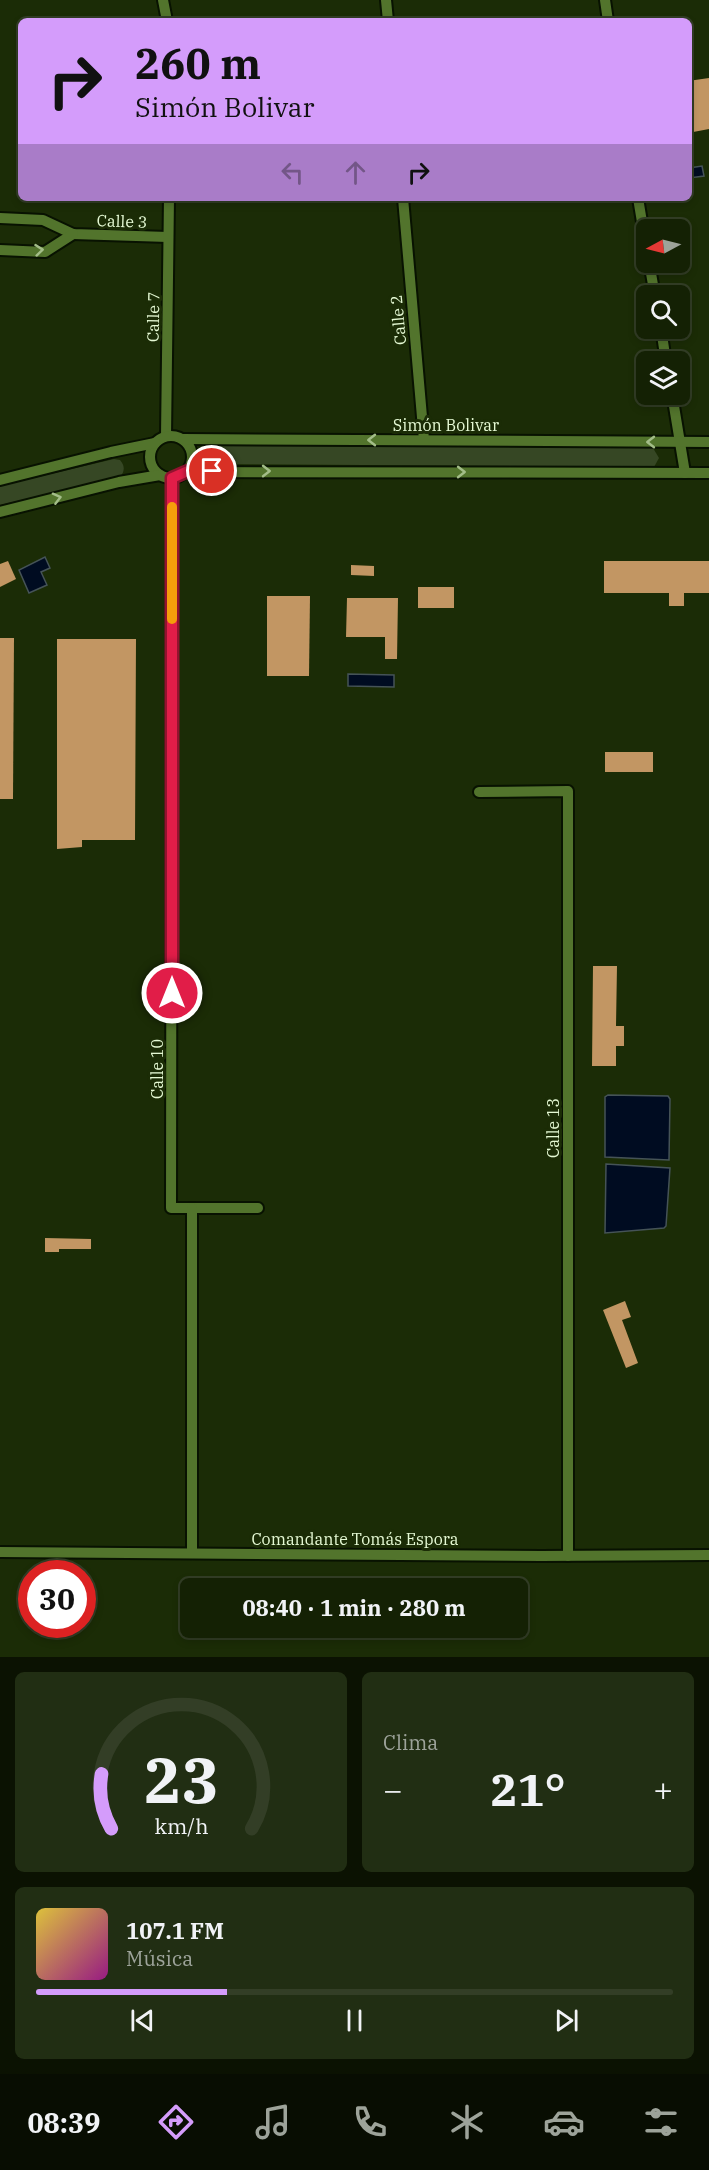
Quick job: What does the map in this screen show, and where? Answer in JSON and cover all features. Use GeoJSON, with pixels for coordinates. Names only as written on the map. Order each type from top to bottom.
{"type":"FeatureCollection","features":[{"type":"Feature","properties":{"kind":"street"},"geometry":{"type":"LineString","coordinates":[[163,0],[166,18]]}},
{"type":"Feature","properties":{"kind":"street"},"geometry":{"type":"LineString","coordinates":[[386,0],[388,18]]}},
{"type":"Feature","properties":{"kind":"street"},"geometry":{"type":"LineString","coordinates":[[605,0],[608,18]]}},
{"type":"Feature","properties":{"kind":"street","name":"Calle 7"},"geometry":{"type":"LineString","coordinates":[[166,436],[169,201]]}},
{"type":"Feature","properties":{"kind":"street","name":"Calle 2"},"geometry":{"type":"LineString","coordinates":[[403,201],[424,440]]}},
{"type":"Feature","properties":{"kind":"street"},"geometry":{"type":"LineString","coordinates":[[638,201],[642,219]]}},
{"type":"Feature","properties":{"kind":"street","name":"Calle 3"},"geometry":{"type":"LineString","coordinates":[[0,218],[43,220],[74,234],[168,237]]}},
{"type":"Feature","properties":{"kind":"street","name":"Calle 3"},"geometry":{"type":"LineString","coordinates":[[0,250],[45,252],[74,234]]}},
{"type":"Feature","properties":{"kind":"street"},"geometry":{"type":"LineString","coordinates":[[674,405],[685,473]]}},
{"type":"Feature","properties":{"kind":"street"},"geometry":{"type":"LineString","coordinates":[[0,480],[155,443],[166,436],[178,437],[188,444],[192,458],[186,472]]}},
{"type":"Feature","properties":{"kind":"street","name":"Simón Bolivar"},"geometry":{"type":"LineString","coordinates":[[183,439],[709,442]]}},
{"type":"Feature","properties":{"kind":"street"},"geometry":{"type":"LineString","coordinates":[[155,443],[150,456],[151,464],[160,475]]}},
{"type":"Feature","properties":{"kind":"street"},"geometry":{"type":"LineString","coordinates":[[0,512],[119,482],[160,475],[172,478],[186,472],[709,473]]}},
{"type":"Feature","properties":{"kind":"street","name":"Calle 10"},"geometry":{"type":"LineString","coordinates":[[172,478],[171,1208],[258,1208]]}},
{"type":"Feature","properties":{"kind":"street","name":"Calle 13"},"geometry":{"type":"LineString","coordinates":[[479,792],[568,791],[568,1556]]}},
{"type":"Feature","properties":{"kind":"street"},"geometry":{"type":"LineString","coordinates":[[192,1208],[192,1553]]}},
{"type":"Feature","properties":{"kind":"street","name":"Comandante Tomás Espora"},"geometry":{"type":"LineString","coordinates":[[0,1552],[709,1555]]}},
{"type":"Feature","properties":{"kind":"green space"},"geometry":{"type":"Polygon","coordinates":[[[209,445],[653,448],[659,458],[654,467],[209,464],[204,460],[202,454],[209,445]]]}},
{"type":"Feature","properties":{"kind":"green space"},"geometry":{"type":"Polygon","coordinates":[[[114,459],[120,460],[124,466],[120,477],[0,505],[0,486],[114,459]]]}},
{"type":"Feature","properties":{"kind":"water"},"geometry":{"type":"Polygon","coordinates":[[[702,166],[704,176],[692,178],[692,168],[702,166]]]}},
{"type":"Feature","properties":{"kind":"water"},"geometry":{"type":"Polygon","coordinates":[[[45,557],[50,568],[41,572],[47,585],[29,593],[19,570],[45,557]]]}},
{"type":"Feature","properties":{"kind":"water"},"geometry":{"type":"Polygon","coordinates":[[[348,674],[394,675],[394,687],[348,686],[348,674]]]}},
{"type":"Feature","properties":{"kind":"water"},"geometry":{"type":"Polygon","coordinates":[[[608,1095],[668,1096],[670,1099],[669,1160],[605,1157],[605,1097],[608,1095]]]}},
{"type":"Feature","properties":{"kind":"water"},"geometry":{"type":"Polygon","coordinates":[[[606,1164],[670,1168],[664,1228],[605,1233],[606,1164]]]}},
{"type":"Feature","properties":{"kind":"building"},"geometry":{"type":"Polygon","coordinates":[[[709,78],[709,129],[692,132],[692,80],[709,78]]]}},
{"type":"Feature","properties":{"kind":"building"},"geometry":{"type":"Polygon","coordinates":[[[8,561],[16,579],[0,587],[0,564],[8,561]]]}},
{"type":"Feature","properties":{"kind":"building"},"geometry":{"type":"Polygon","coordinates":[[[604,561],[709,561],[709,593],[684,593],[684,606],[669,606],[669,593],[604,593],[604,561]]]}},
{"type":"Feature","properties":{"kind":"building"},"geometry":{"type":"Polygon","coordinates":[[[351,565],[374,566],[374,576],[351,575],[351,565]]]}},
{"type":"Feature","properties":{"kind":"building"},"geometry":{"type":"Polygon","coordinates":[[[418,587],[454,587],[454,608],[418,608],[418,587]]]}},
{"type":"Feature","properties":{"kind":"building"},"geometry":{"type":"Polygon","coordinates":[[[267,596],[310,596],[309,676],[267,676],[267,596]]]}},
{"type":"Feature","properties":{"kind":"building"},"geometry":{"type":"Polygon","coordinates":[[[347,598],[398,598],[397,659],[385,659],[385,637],[346,637],[347,598]]]}},
{"type":"Feature","properties":{"kind":"building"},"geometry":{"type":"Polygon","coordinates":[[[0,638],[14,638],[13,799],[0,799],[0,638]]]}},
{"type":"Feature","properties":{"kind":"building"},"geometry":{"type":"Polygon","coordinates":[[[57,639],[136,639],[135,840],[82,840],[82,847],[57,849],[57,639]]]}},
{"type":"Feature","properties":{"kind":"building"},"geometry":{"type":"Polygon","coordinates":[[[605,752],[653,752],[653,772],[605,772],[605,752]]]}},
{"type":"Feature","properties":{"kind":"building"},"geometry":{"type":"Polygon","coordinates":[[[593,966],[617,966],[616,1026],[624,1026],[624,1046],[616,1046],[616,1066],[592,1066],[593,966]]]}},
{"type":"Feature","properties":{"kind":"building"},"geometry":{"type":"Polygon","coordinates":[[[45,1238],[91,1239],[91,1249],[59,1249],[59,1252],[45,1252],[45,1238]]]}},
{"type":"Feature","properties":{"kind":"building"},"geometry":{"type":"Polygon","coordinates":[[[625,1301],[631,1317],[622,1320],[638,1363],[626,1368],[603,1310],[625,1301]]]}},
{"type":"Feature","properties":{"kind":"slow traffic"},"geometry":{"type":"LineString","coordinates":[[172,507],[172,619]]}},
{"type":"Feature","properties":{"kind":"route"},"geometry":{"type":"LineString","coordinates":[[172,993],[172,478],[188,471],[212,471]]}}]}
